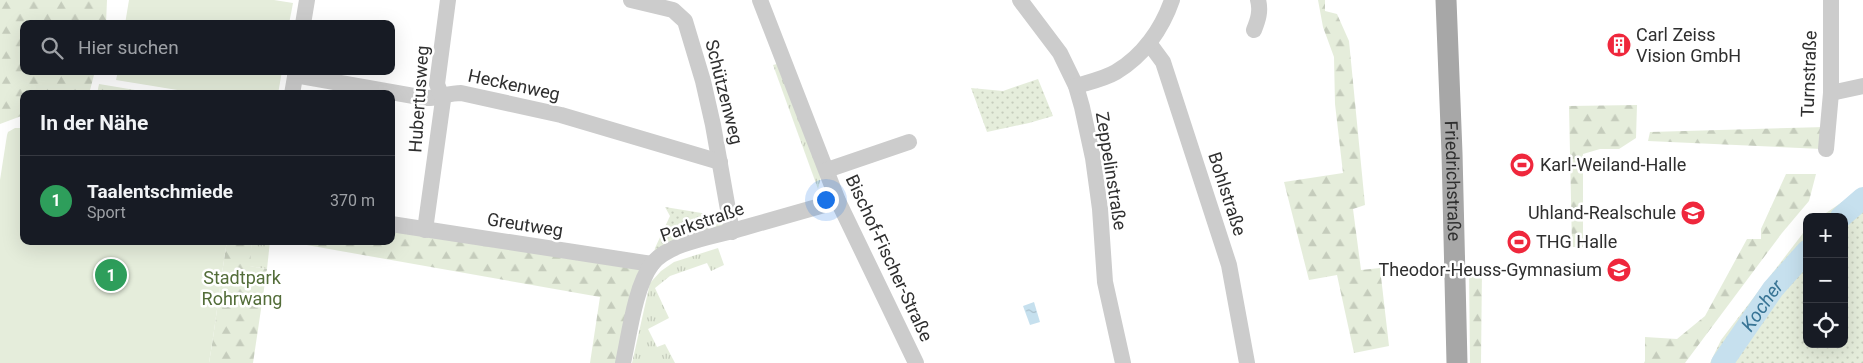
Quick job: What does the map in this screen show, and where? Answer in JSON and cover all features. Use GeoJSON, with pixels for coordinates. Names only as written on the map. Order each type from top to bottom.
{"type":"FeatureCollection","features":[{"type":"Feature","properties":{"kind":"main road","name":"Friedrichstraße"},"geometry":{"type":"LineString","coordinates":[[1446,0],[1457,363]]}},
{"type":"Feature","properties":{"kind":"street"},"geometry":{"type":"LineString","coordinates":[[304,20],[307,0]]}},
{"type":"Feature","properties":{"kind":"street","name":"Hubertusweg"},"geometry":{"type":"LineString","coordinates":[[426,230],[443,100],[437,84],[448,0]]}},
{"type":"Feature","properties":{"kind":"street","name":"Schützenweg"},"geometry":{"type":"LineString","coordinates":[[631,0],[673,10],[685,21],[703,81],[732,232]]}},
{"type":"Feature","properties":{"kind":"street","name":"Bischof-Fischer-Straße"},"geometry":{"type":"LineString","coordinates":[[760,0],[838,201],[916,363]]}},
{"type":"Feature","properties":{"kind":"street","name":"Zeppelinstraße"},"geometry":{"type":"LineString","coordinates":[[1020,0],[1060,53],[1076,86],[1093,158],[1100,209],[1105,282],[1123,363]]}},
{"type":"Feature","properties":{"kind":"street"},"geometry":{"type":"LineString","coordinates":[[1076,86],[1115,72],[1149,43],[1167,13],[1172,0]]}},
{"type":"Feature","properties":{"kind":"street"},"geometry":{"type":"LineString","coordinates":[[1254,30],[1260,6],[1258,0]]}},
{"type":"Feature","properties":{"kind":"street","name":"Turnstraße"},"geometry":{"type":"LineString","coordinates":[[1826,148],[1831,93],[1831,0]]}},
{"type":"Feature","properties":{"kind":"street","name":"Bohlstraße"},"geometry":{"type":"LineString","coordinates":[[1149,43],[1163,62],[1226,256],[1247,363]]}},
{"type":"Feature","properties":{"kind":"street"},"geometry":{"type":"LineString","coordinates":[[293,90],[295,75]]}},
{"type":"Feature","properties":{"kind":"street","name":"Heckenweg"},"geometry":{"type":"LineString","coordinates":[[305,75],[383,90]]}},
{"type":"Feature","properties":{"kind":"street"},"geometry":{"type":"LineString","coordinates":[[1831,93],[1863,86]]}},
{"type":"Feature","properties":{"kind":"street","name":"Heckenweg"},"geometry":{"type":"LineString","coordinates":[[395,92],[425,98],[450,93],[461,93],[561,115],[720,162]]}},
{"type":"Feature","properties":{"kind":"street","name":"Bischof-Fischer-Straße"},"geometry":{"type":"LineString","coordinates":[[827,170],[909,142]]}},
{"type":"Feature","properties":{"kind":"street","name":"Parkstraße"},"geometry":{"type":"LineString","coordinates":[[623,363],[639,292],[652,264],[661,256],[675,248],[709,237],[838,201]]}},
{"type":"Feature","properties":{"kind":"street","name":"Greutweg"},"geometry":{"type":"LineString","coordinates":[[395,225],[652,264]]}},
{"type":"Feature","properties":{"kind":"green space"},"geometry":{"type":"Polygon","coordinates":[[[0,0],[107,0],[106,20],[20,20],[20,75],[94,75],[90,90],[20,90],[20,116],[0,124],[0,0]]]}},
{"type":"Feature","properties":{"kind":"green space"},"geometry":{"type":"Polygon","coordinates":[[[129,0],[274,0],[293,3],[290,20],[126,20],[129,0]]]}},
{"type":"Feature","properties":{"kind":"green space"},"geometry":{"type":"Polygon","coordinates":[[[1318,0],[1325,0],[1325,11],[1337,14],[1349,41],[1365,205],[1353,209],[1361,270],[1380,268],[1389,346],[1354,353],[1337,275],[1309,280],[1284,182],[1343,173],[1335,104],[1334,57],[1323,27],[1318,0]]]}},
{"type":"Feature","properties":{"kind":"green space"},"geometry":{"type":"Polygon","coordinates":[[[781,63],[821,177],[818,189],[773,65],[781,63]]]}},
{"type":"Feature","properties":{"kind":"green space"},"geometry":{"type":"Polygon","coordinates":[[[117,75],[281,75],[279,90],[177,90],[116,80],[117,75]]]}},
{"type":"Feature","properties":{"kind":"green space"},"geometry":{"type":"Polygon","coordinates":[[[1038,79],[1053,116],[987,132],[971,88],[1003,91],[1038,79]]]}},
{"type":"Feature","properties":{"kind":"green space"},"geometry":{"type":"Polygon","coordinates":[[[99,84],[135,90],[98,90],[99,84]]]}},
{"type":"Feature","properties":{"kind":"green space"},"geometry":{"type":"Polygon","coordinates":[[[1637,105],[1636,138],[1619,149],[1600,149],[1583,154],[1583,247],[1572,247],[1569,106],[1637,105]]]}},
{"type":"Feature","properties":{"kind":"green space"},"geometry":{"type":"Polygon","coordinates":[[[1825,127],[1822,149],[1648,141],[1650,132],[1825,127]]]}},
{"type":"Feature","properties":{"kind":"green space"},"geometry":{"type":"Polygon","coordinates":[[[15,128],[20,128],[20,245],[226,245],[209,363],[0,363],[0,180],[8,132],[15,128]]]}},
{"type":"Feature","properties":{"kind":"green space"},"geometry":{"type":"Polygon","coordinates":[[[1786,174],[1816,174],[1809,201],[1782,233],[1685,363],[1644,363],[1645,337],[1677,339],[1705,316],[1747,239],[1761,239],[1761,229],[1786,174]]]}},
{"type":"Feature","properties":{"kind":"green space"},"geometry":{"type":"Polygon","coordinates":[[[1863,188],[1863,363],[1710,363],[1721,340],[1803,233],[1803,348],[1848,348],[1848,213],[1826,213],[1863,188]]]}},
{"type":"Feature","properties":{"kind":"green space"},"geometry":{"type":"Polygon","coordinates":[[[665,207],[726,217],[728,229],[653,259],[655,248],[670,216],[665,207]]]}},
{"type":"Feature","properties":{"kind":"green space"},"geometry":{"type":"Polygon","coordinates":[[[395,225],[652,264],[625,363],[590,363],[600,297],[307,245],[395,245],[395,225]]]}},
{"type":"Feature","properties":{"kind":"green space","name":"Stadtpark Rohrwang"},"geometry":{"type":"Polygon","coordinates":[[[226,245],[252,245],[250,266],[267,269],[253,363],[209,363],[226,245]]]}},
{"type":"Feature","properties":{"kind":"green space"},"geometry":{"type":"Polygon","coordinates":[[[252,245],[270,245],[267,269],[249,266],[252,245]]]}},
{"type":"Feature","properties":{"kind":"green space"},"geometry":{"type":"Polygon","coordinates":[[[718,248],[724,265],[711,271],[707,263],[670,276],[655,288],[669,318],[648,329],[657,347],[665,344],[675,363],[632,363],[650,283],[661,271],[674,262],[718,248]]]}},
{"type":"Feature","properties":{"kind":"green space"},"geometry":{"type":"Polygon","coordinates":[[[1469,267],[1482,267],[1481,363],[1470,363],[1469,267]]]}},
{"type":"Feature","properties":{"kind":"water"},"geometry":{"type":"Polygon","coordinates":[[[1034,302],[1040,322],[1030,325],[1023,306],[1034,302]]]}},
{"type":"Feature","properties":{"kind":"waterway","name":"Kocher"},"geometry":{"type":"LineString","coordinates":[[1846,213],[1863,198]]}},
{"type":"Feature","properties":{"kind":"waterway","name":"Kocher"},"geometry":{"type":"LineString","coordinates":[[1722,363],[1773,289],[1803,255]]}},
{"type":"Feature","properties":{"kind":"place","name":"Carl Zeiss Vision GmbH"},"geometry":{"type":"Point","coordinates":[1619,45]}},
{"type":"Feature","properties":{"kind":"place","name":"Karl-Weiland-Halle"},"geometry":{"type":"Point","coordinates":[1522,165]}},
{"type":"Feature","properties":{"kind":"place","name":"Uhland-Realschule"},"geometry":{"type":"Point","coordinates":[1693,213]}},
{"type":"Feature","properties":{"kind":"place","name":"THG Halle"},"geometry":{"type":"Point","coordinates":[1519,242]}},
{"type":"Feature","properties":{"kind":"place","name":"Theodor-Heuss-Gymnasium"},"geometry":{"type":"Point","coordinates":[1619,270]}},
{"type":"Feature","properties":{"kind":"place","name":"Taalentschmiede"},"geometry":{"type":"Point","coordinates":[111,275]}}]}
